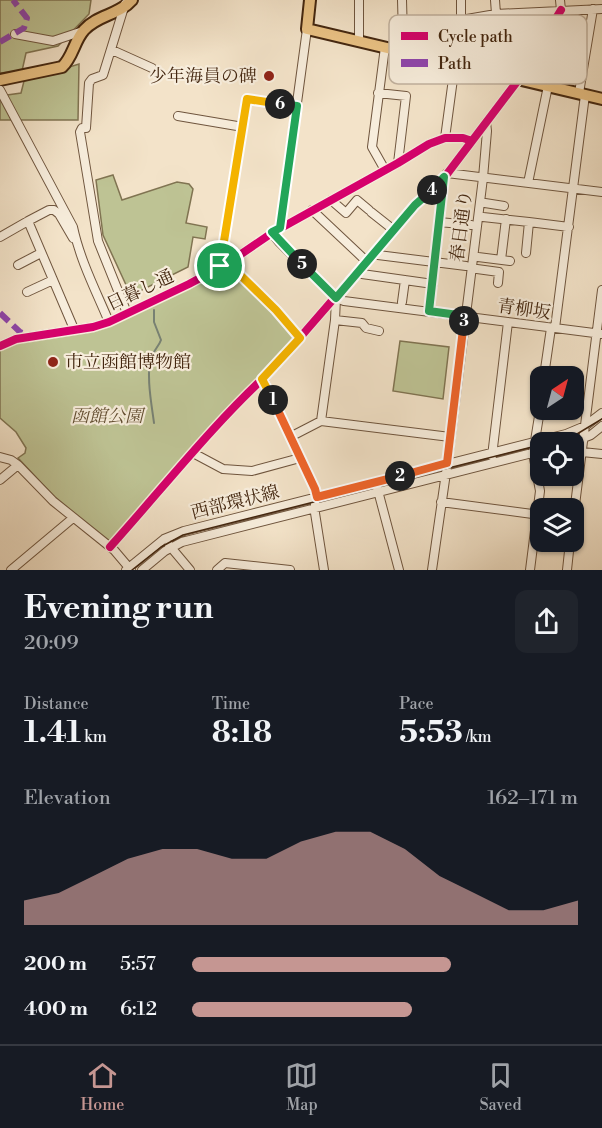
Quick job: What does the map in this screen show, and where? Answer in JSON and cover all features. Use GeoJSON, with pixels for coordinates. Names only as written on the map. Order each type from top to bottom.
{"type":"FeatureCollection","features":[{"type":"Feature","properties":{"kind":"main road"},"geometry":{"type":"LineString","coordinates":[[310,0],[307,29],[389,48]]}},
{"type":"Feature","properties":{"kind":"main road"},"geometry":{"type":"LineString","coordinates":[[0,80],[63,68],[83,31],[127,3]]}},
{"type":"Feature","properties":{"kind":"main road"},"geometry":{"type":"LineString","coordinates":[[540,84],[602,99]]}},
{"type":"Feature","properties":{"kind":"street"},"geometry":{"type":"LineString","coordinates":[[359,0],[360,41]]}},
{"type":"Feature","properties":{"kind":"street"},"geometry":{"type":"LineString","coordinates":[[402,0],[402,15]]}},
{"type":"Feature","properties":{"kind":"street"},"geometry":{"type":"LineString","coordinates":[[460,0],[461,15]]}},
{"type":"Feature","properties":{"kind":"street"},"geometry":{"type":"LineString","coordinates":[[495,0],[496,14]]}},
{"type":"Feature","properties":{"kind":"street"},"geometry":{"type":"LineString","coordinates":[[558,15],[561,10],[560,0]]}},
{"type":"Feature","properties":{"kind":"street"},"geometry":{"type":"LineString","coordinates":[[127,3],[104,75],[92,79],[89,83],[86,128],[80,132],[98,242],[127,313]]}},
{"type":"Feature","properties":{"kind":"street"},"geometry":{"type":"LineString","coordinates":[[490,15],[598,9],[587,67]]}},
{"type":"Feature","properties":{"kind":"street"},"geometry":{"type":"LineString","coordinates":[[280,228],[307,29]]}},
{"type":"Feature","properties":{"kind":"street"},"geometry":{"type":"LineString","coordinates":[[15,34],[53,41],[83,31]]}},
{"type":"Feature","properties":{"kind":"street"},"geometry":{"type":"LineString","coordinates":[[385,47],[372,147],[385,170]]}},
{"type":"Feature","properties":{"kind":"street"},"geometry":{"type":"LineString","coordinates":[[112,50],[152,68]]}},
{"type":"Feature","properties":{"kind":"street"},"geometry":{"type":"LineString","coordinates":[[452,84],[445,138],[463,138],[472,141]]}},
{"type":"Feature","properties":{"kind":"street"},"geometry":{"type":"LineString","coordinates":[[110,547],[336,298],[415,205],[446,175],[515,84]]}},
{"type":"Feature","properties":{"kind":"street"},"geometry":{"type":"LineString","coordinates":[[546,366],[568,227],[584,84]]}},
{"type":"Feature","properties":{"kind":"street"},"geometry":{"type":"LineString","coordinates":[[528,183],[548,86]]}},
{"type":"Feature","properties":{"kind":"street"},"geometry":{"type":"LineString","coordinates":[[0,90],[73,227],[76,243]]}},
{"type":"Feature","properties":{"kind":"street"},"geometry":{"type":"LineString","coordinates":[[378,93],[406,96],[398,163]]}},
{"type":"Feature","properties":{"kind":"street"},"geometry":{"type":"LineString","coordinates":[[297,106],[247,99],[224,264],[276,310],[300,338]]}},
{"type":"Feature","properties":{"kind":"street"},"geometry":{"type":"LineString","coordinates":[[178,116],[243,127]]}},
{"type":"Feature","properties":{"kind":"street","name":"春日通り"},"geometry":{"type":"LineString","coordinates":[[432,570],[483,178],[486,122]]}},
{"type":"Feature","properties":{"kind":"street","name":"日暮し通"},"geometry":{"type":"LineString","coordinates":[[0,346],[16,339],[93,327],[109,322],[189,284],[272,232],[423,147],[445,138]]}},
{"type":"Feature","properties":{"kind":"street"},"geometry":{"type":"LineString","coordinates":[[446,175],[602,192]]}},
{"type":"Feature","properties":{"kind":"street"},"geometry":{"type":"LineString","coordinates":[[429,311],[446,175]]}},
{"type":"Feature","properties":{"kind":"street"},"geometry":{"type":"LineString","coordinates":[[331,200],[346,213],[357,200],[390,227]]}},
{"type":"Feature","properties":{"kind":"street"},"geometry":{"type":"LineString","coordinates":[[485,203],[504,206]]}},
{"type":"Feature","properties":{"kind":"street"},"geometry":{"type":"LineString","coordinates":[[0,237],[49,210],[54,210],[59,214],[76,243],[109,322]]}},
{"type":"Feature","properties":{"kind":"street"},"geometry":{"type":"LineString","coordinates":[[312,210],[363,258]]}},
{"type":"Feature","properties":{"kind":"street"},"geometry":{"type":"LineString","coordinates":[[483,217],[568,227]]}},
{"type":"Feature","properties":{"kind":"street"},"geometry":{"type":"LineString","coordinates":[[501,260],[506,219]]}},
{"type":"Feature","properties":{"kind":"street"},"geometry":{"type":"LineString","coordinates":[[28,221],[74,330]]}},
{"type":"Feature","properties":{"kind":"street"},"geometry":{"type":"LineString","coordinates":[[439,222],[471,225]]}},
{"type":"Feature","properties":{"kind":"street"},"geometry":{"type":"LineString","coordinates":[[526,253],[529,222]]}},
{"type":"Feature","properties":{"kind":"street"},"geometry":{"type":"LineString","coordinates":[[272,232],[279,242],[336,298],[321,421]]}},
{"type":"Feature","properties":{"kind":"street"},"geometry":{"type":"LineString","coordinates":[[18,266],[41,253]]}},
{"type":"Feature","properties":{"kind":"street"},"geometry":{"type":"LineString","coordinates":[[378,255],[466,266]]}},
{"type":"Feature","properties":{"kind":"street"},"geometry":{"type":"LineString","coordinates":[[478,257],[510,261]]}},
{"type":"Feature","properties":{"kind":"street"},"geometry":{"type":"LineString","coordinates":[[477,269],[499,272],[498,283]]}},
{"type":"Feature","properties":{"kind":"street"},"geometry":{"type":"LineString","coordinates":[[362,274],[433,284]]}},
{"type":"Feature","properties":{"kind":"street"},"geometry":{"type":"LineString","coordinates":[[27,292],[53,280]]}},
{"type":"Feature","properties":{"kind":"street"},"geometry":{"type":"LineString","coordinates":[[402,302],[405,280]]}},
{"type":"Feature","properties":{"kind":"street"},"geometry":{"type":"LineString","coordinates":[[584,432],[599,334],[602,290]]}},
{"type":"Feature","properties":{"kind":"street","name":"青柳坂"},"geometry":{"type":"LineString","coordinates":[[336,298],[599,334]]}},
{"type":"Feature","properties":{"kind":"street"},"geometry":{"type":"LineString","coordinates":[[335,320],[362,323],[366,328],[378,331]]}},
{"type":"Feature","properties":{"kind":"street"},"geometry":{"type":"LineString","coordinates":[[491,464],[508,322]]}},
{"type":"Feature","properties":{"kind":"street"},"geometry":{"type":"LineString","coordinates":[[262,379],[315,489],[324,570]]}},
{"type":"Feature","properties":{"kind":"street","name":"西部環状線"},"geometry":{"type":"LineString","coordinates":[[573,432],[602,413]]}},
{"type":"Feature","properties":{"kind":"street"},"geometry":{"type":"LineString","coordinates":[[290,437],[321,421],[450,437]]}},
{"type":"Feature","properties":{"kind":"street"},"geometry":{"type":"LineString","coordinates":[[584,438],[602,426]]}},
{"type":"Feature","properties":{"kind":"street","name":"西部環状線"},"geometry":{"type":"LineString","coordinates":[[171,547],[182,542],[379,491],[492,453],[530,444]]}},
{"type":"Feature","properties":{"kind":"street"},"geometry":{"type":"LineString","coordinates":[[584,452],[602,454]]}},
{"type":"Feature","properties":{"kind":"street"},"geometry":{"type":"LineString","coordinates":[[193,453],[224,469],[252,471],[300,458]]}},
{"type":"Feature","properties":{"kind":"street","name":"西部環状線"},"geometry":{"type":"LineString","coordinates":[[129,569],[164,539],[184,531],[376,482],[446,469],[491,464],[530,454]]}},
{"type":"Feature","properties":{"kind":"street"},"geometry":{"type":"LineString","coordinates":[[0,457],[18,465],[72,518],[110,547],[129,569]]}},
{"type":"Feature","properties":{"kind":"street"},"geometry":{"type":"LineString","coordinates":[[0,480],[18,465]]}},
{"type":"Feature","properties":{"kind":"street"},"geometry":{"type":"LineString","coordinates":[[376,482],[399,570]]}},
{"type":"Feature","properties":{"kind":"street"},"geometry":{"type":"LineString","coordinates":[[441,502],[530,514]]}},
{"type":"Feature","properties":{"kind":"street"},"geometry":{"type":"LineString","coordinates":[[11,570],[72,518]]}},
{"type":"Feature","properties":{"kind":"street"},"geometry":{"type":"LineString","coordinates":[[164,539],[190,570]]}},
{"type":"Feature","properties":{"kind":"street"},"geometry":{"type":"LineString","coordinates":[[142,570],[171,547]]}},
{"type":"Feature","properties":{"kind":"street"},"geometry":{"type":"LineString","coordinates":[[530,570],[533,552]]}},
{"type":"Feature","properties":{"kind":"street"},"geometry":{"type":"LineString","coordinates":[[567,570],[569,552]]}},
{"type":"Feature","properties":{"kind":"street"},"geometry":{"type":"LineString","coordinates":[[217,570],[225,563],[290,570]]}},
{"type":"Feature","properties":{"kind":"green space"},"geometry":{"type":"Polygon","coordinates":[[[0,0],[91,0],[89,14],[58,46],[26,53],[22,71],[0,73],[0,0]]]}},
{"type":"Feature","properties":{"kind":"green space"},"geometry":{"type":"Polygon","coordinates":[[[79,64],[78,120],[0,120],[0,96],[21,93],[24,81],[79,64]]]}},
{"type":"Feature","properties":{"kind":"green space"},"geometry":{"type":"Polygon","coordinates":[[[113,175],[122,200],[177,182],[189,184],[193,189],[186,223],[207,227],[205,239],[193,237],[188,267],[138,292],[127,287],[103,235],[96,180],[113,175]]]}},
{"type":"Feature","properties":{"kind":"green space","name":"函館公園"},"geometry":{"type":"Polygon","coordinates":[[[229,268],[296,337],[109,543],[59,502],[18,458],[25,453],[26,448],[16,432],[0,418],[0,349],[14,343],[103,327],[229,268]]]}},
{"type":"Feature","properties":{"kind":"green space"},"geometry":{"type":"Polygon","coordinates":[[[400,341],[449,347],[443,399],[393,391],[400,341]]]}},
{"type":"Feature","properties":{"kind":"waterway"},"geometry":{"type":"LineString","coordinates":[[154,310],[154,322],[161,340],[152,356],[149,371],[154,423]]}},
{"type":"Feature","properties":{"kind":"tram line"},"geometry":{"type":"LineString","coordinates":[[580,432],[602,419]]}},
{"type":"Feature","properties":{"kind":"tram line"},"geometry":{"type":"LineString","coordinates":[[132,570],[161,547],[183,535],[530,448]]}},
{"type":"Feature","properties":{"kind":"marked path"},"geometry":{"type":"LineString","coordinates":[[0,42],[24,28],[27,18],[13,0]]}},
{"type":"Feature","properties":{"kind":"marked path"},"geometry":{"type":"LineString","coordinates":[[0,313],[20,332],[31,336]]}},
{"type":"Feature","properties":{"kind":"cycle path"},"geometry":{"type":"LineString","coordinates":[[558,15],[561,10]]}},
{"type":"Feature","properties":{"kind":"cycle path"},"geometry":{"type":"LineString","coordinates":[[110,547],[209,434],[271,371],[415,205],[444,178],[515,84]]}},
{"type":"Feature","properties":{"kind":"cycle path"},"geometry":{"type":"LineString","coordinates":[[0,346],[16,339],[93,327],[109,322],[228,263],[272,233],[429,144],[445,138],[463,138],[472,141]]}},
{"type":"Feature","properties":{"kind":"place","name":"少年海員の碑"},"geometry":{"type":"Point","coordinates":[269,76]}},
{"type":"Feature","properties":{"kind":"place","name":"市立函館博物館"},"geometry":{"type":"Point","coordinates":[53,362]}},
{"type":"Feature","properties":{"kind":"route"},"geometry":{"type":"LineString","coordinates":[[247,99],[297,106],[280,228],[272,232],[279,242],[336,298],[415,205],[444,177],[429,311],[465,316],[447,463],[317,497],[262,379],[300,338],[276,310],[228,263],[220,266],[247,99]]}}]}
